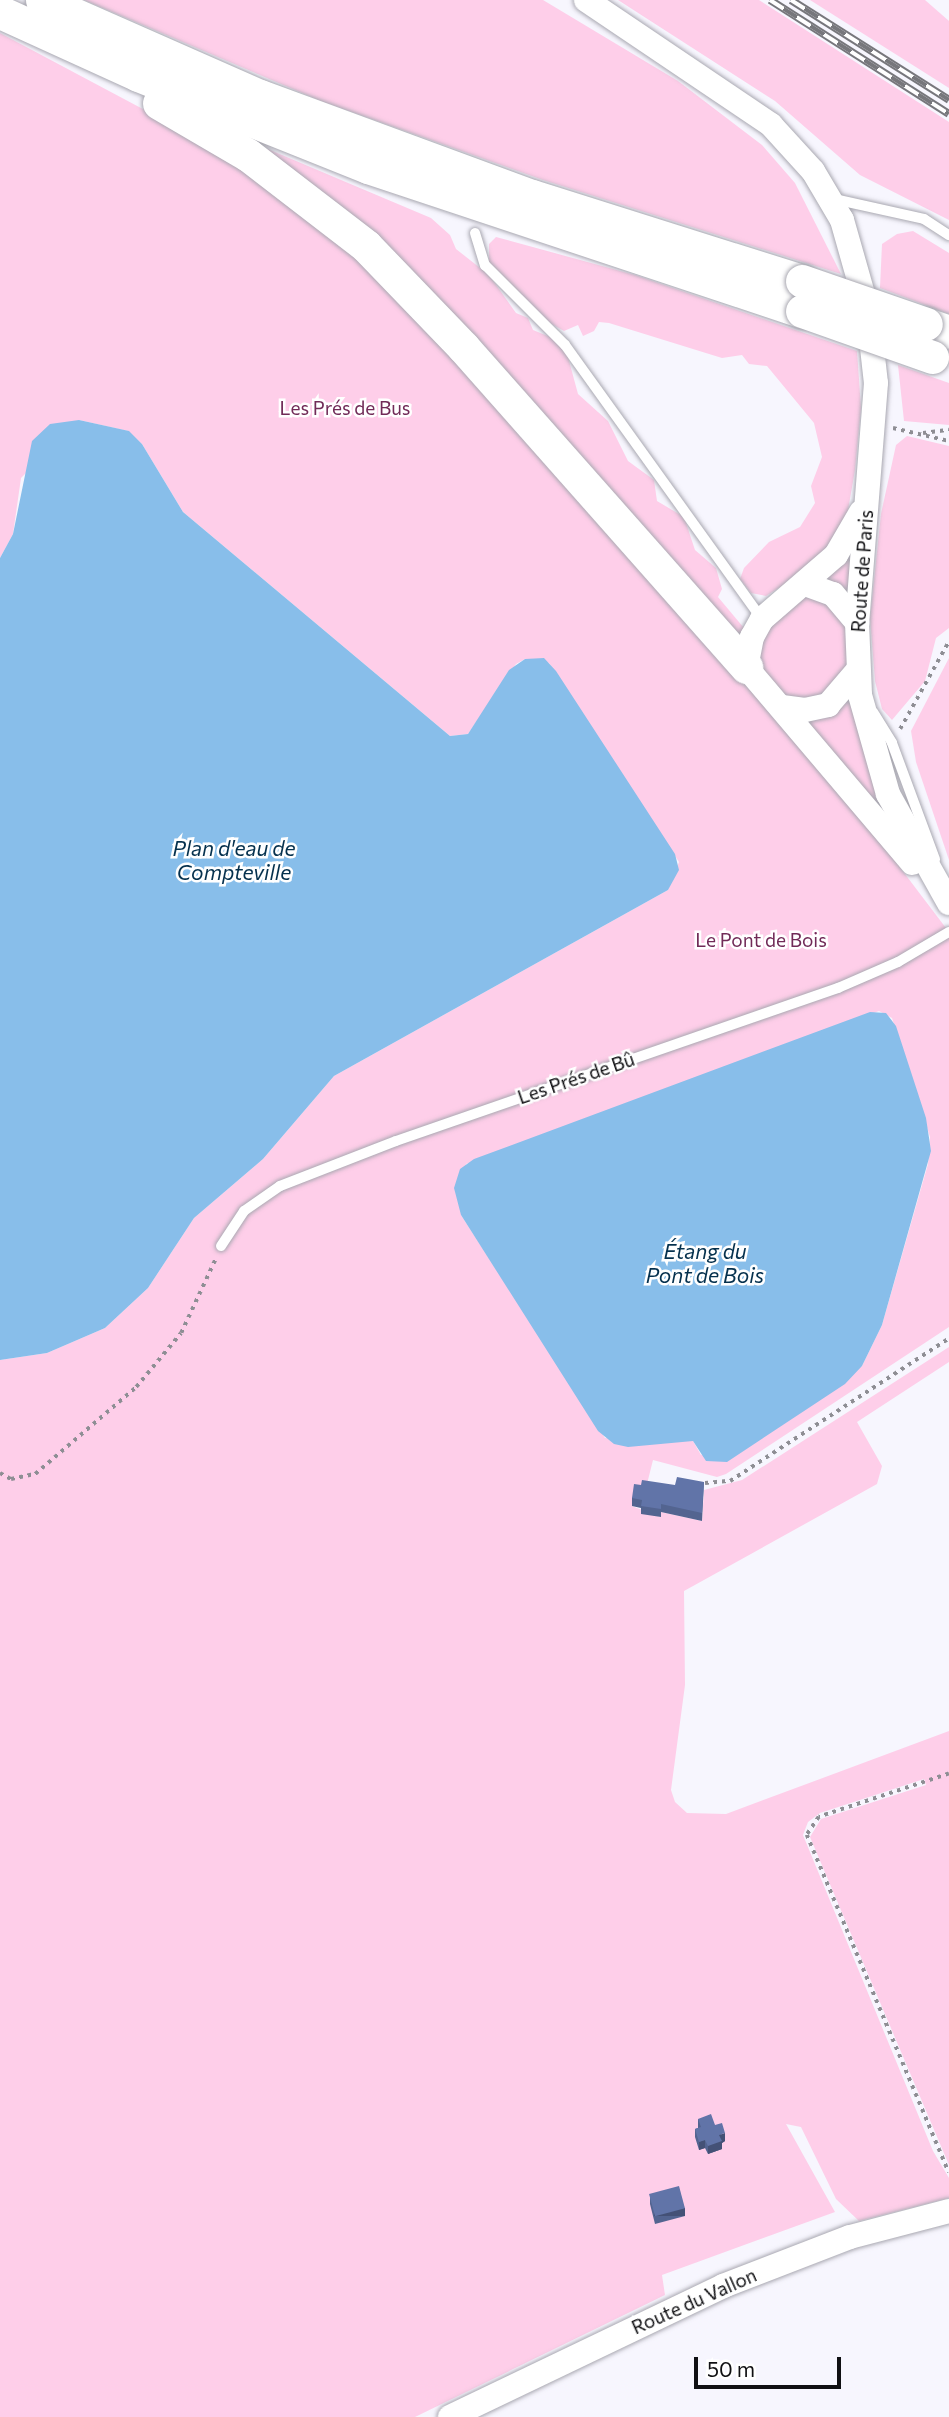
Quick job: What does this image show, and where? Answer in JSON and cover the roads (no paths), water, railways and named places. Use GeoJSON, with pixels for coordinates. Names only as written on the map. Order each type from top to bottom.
{"type":"FeatureCollection","features":[{"type":"Feature","properties":{"kind":"highway"},"geometry":{"type":"LineString","coordinates":[[42,0],[273,100],[939,344]]}},
{"type":"Feature","properties":{"kind":"highway"},"geometry":{"type":"LineString","coordinates":[[0,12],[138,75],[368,167],[802,296]]}},
{"type":"Feature","properties":{"kind":"highway"},"geometry":{"type":"LineString","coordinates":[[138,75],[149,98],[248,155],[366,246],[464,348],[746,667]]}},
{"type":"Feature","properties":{"kind":"street"},"geometry":{"type":"LineString","coordinates":[[586,0],[759,115],[793,147],[831,198],[850,241],[868,312],[875,423],[867,498]]}},
{"type":"Feature","properties":{"kind":"street","name":"Route de Paris"},"geometry":{"type":"LineString","coordinates":[[746,667],[752,637],[762,619],[806,584],[843,547],[867,498]]}},
{"type":"Feature","properties":{"kind":"street","name":"Route de Paris"},"geometry":{"type":"LineString","coordinates":[[867,498],[857,623],[860,695],[881,777],[944,893]]}},
{"type":"Feature","properties":{"kind":"street"},"geometry":{"type":"LineString","coordinates":[[806,584],[834,594],[857,623]]}},
{"type":"Feature","properties":{"kind":"street"},"geometry":{"type":"LineString","coordinates":[[746,667],[949,909]]}},
{"type":"Feature","properties":{"kind":"street"},"geometry":{"type":"LineString","coordinates":[[782,707],[805,710],[828,705],[858,670]]}},
{"type":"Feature","properties":{"kind":"street","name":"Route du Vallon"},"geometry":{"type":"LineString","coordinates":[[450,2417],[723,2286],[850,2237],[949,2211]]}},
{"type":"Feature","properties":{"kind":"lane"},"geometry":{"type":"LineString","coordinates":[[831,198],[923,219],[949,235]]}},
{"type":"Feature","properties":{"kind":"lane"},"geometry":{"type":"LineString","coordinates":[[475,233],[485,265],[565,345],[762,619]]}},
{"type":"Feature","properties":{"kind":"lane"},"geometry":{"type":"LineString","coordinates":[[860,695],[892,743],[931,840],[944,893]]}},
{"type":"Feature","properties":{"kind":"lane","name":"Les Prés de Bû"},"geometry":{"type":"LineString","coordinates":[[221,1246],[251,1205],[286,1183],[838,988],[898,962],[949,932]]}},
{"type":"Feature","properties":{"kind":"water","name":"Plan d'eau de Compteville"},"geometry":{"type":"Polygon","coordinates":[[[79,420],[129,431],[142,444],[183,512],[450,736],[468,734],[509,670],[525,659],[544,658],[556,671],[675,854],[679,870],[668,890],[334,1076],[263,1159],[194,1218],[148,1288],[105,1328],[47,1353],[0,1360],[0,558],[13,534],[32,441],[50,424],[79,420]]]}},
{"type":"Feature","properties":{"kind":"water","name":"Étang du Pont de Bois"},"geometry":{"type":"Polygon","coordinates":[[[870,1012],[886,1013],[896,1026],[926,1118],[931,1151],[882,1325],[862,1366],[845,1384],[727,1462],[706,1461],[693,1441],[628,1447],[614,1444],[598,1431],[461,1215],[454,1188],[460,1169],[474,1159],[870,1012]]]}},
{"type":"Feature","properties":{"kind":"railway"},"geometry":{"type":"LineString","coordinates":[[770,0],[949,114]]}},
{"type":"Feature","properties":{"kind":"railway"},"geometry":{"type":"LineString","coordinates":[[791,0],[949,100]]}},
{"type":"Feature","properties":{"kind":"park label","name":"Les Prés de Bus"},"geometry":{"type":"Point","coordinates":[345,408]}},
{"type":"Feature","properties":{"kind":"park label","name":"Le Pont de Bois"},"geometry":{"type":"Point","coordinates":[761,940]}}]}
